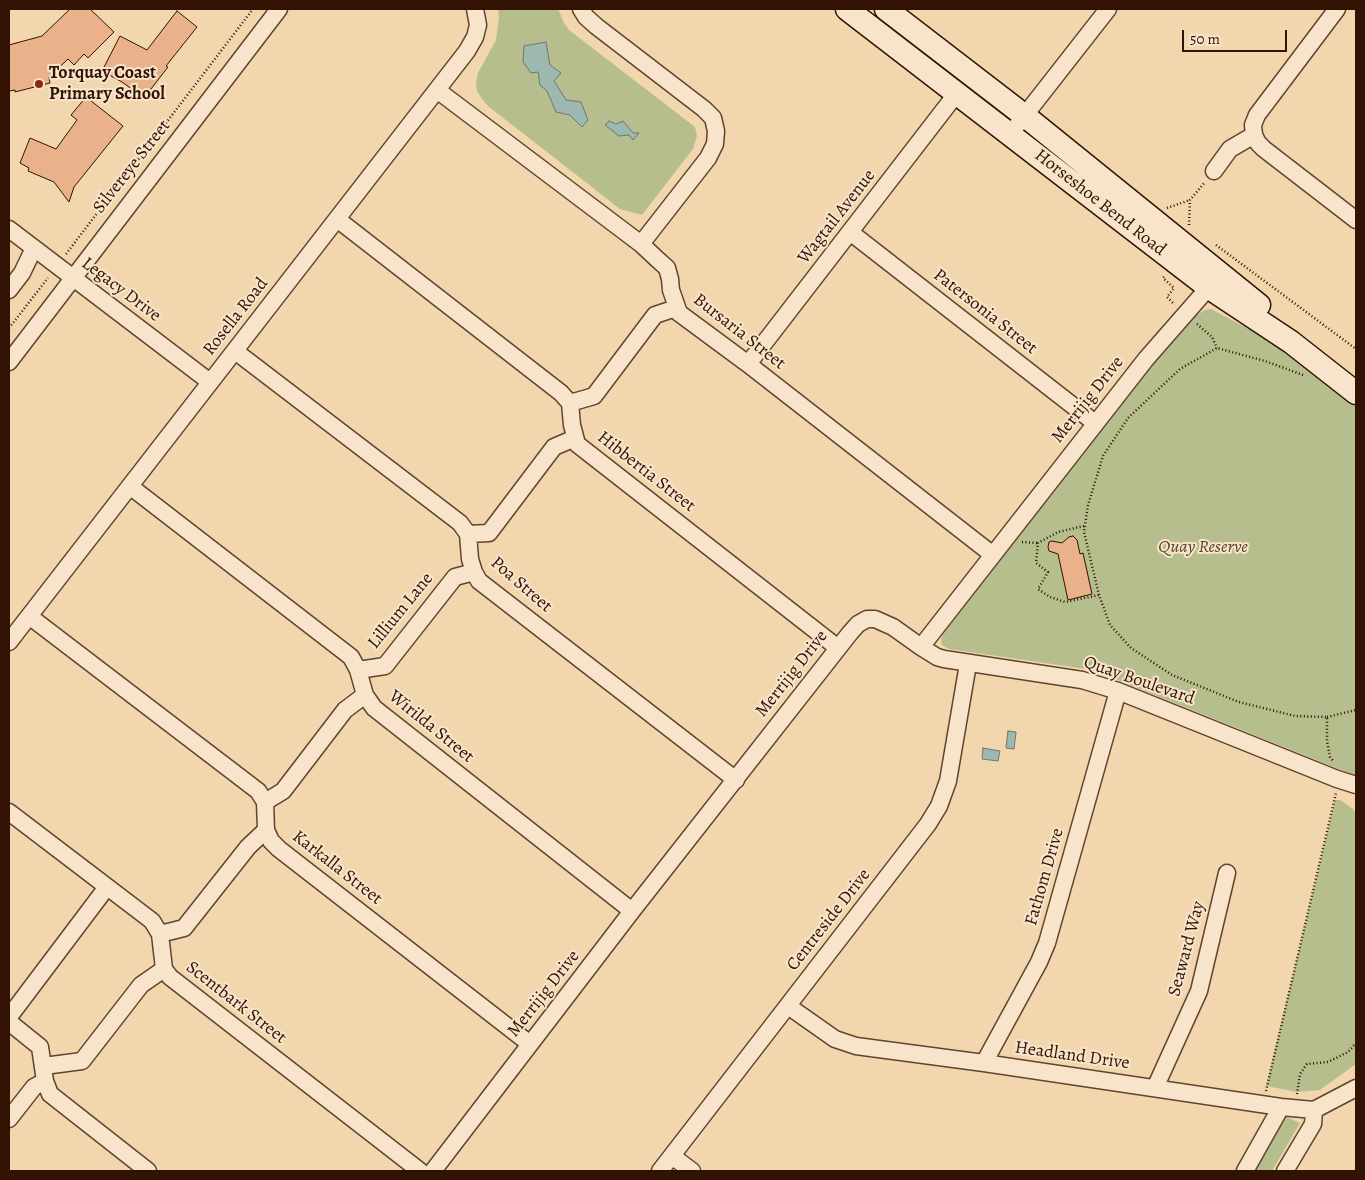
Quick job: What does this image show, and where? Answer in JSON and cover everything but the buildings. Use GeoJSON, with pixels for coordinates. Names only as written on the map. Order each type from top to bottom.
{"type":"FeatureCollection","features":[{"type":"Feature","properties":{"kind":"street","name":"Silvereye Street"},"geometry":{"type":"LineString","coordinates":[[9,362],[279,9]]}},
{"type":"Feature","properties":{"kind":"street","name":"Rosella Road"},"geometry":{"type":"LineString","coordinates":[[9,642],[467,51],[475,37],[478,25],[475,9]]}},
{"type":"Feature","properties":{"kind":"street"},"geometry":{"type":"LineString","coordinates":[[582,9],[586,17],[596,26],[704,109],[713,118],[716,131],[715,144],[708,158],[641,244]]}},
{"type":"Feature","properties":{"kind":"street","name":"Horseshoe Bend Road"},"geometry":{"type":"LineString","coordinates":[[846,9],[1010,134],[1214,280],[1275,318],[1356,379]]}},
{"type":"Feature","properties":{"kind":"street","name":"Horseshoe Bend Road"},"geometry":{"type":"LineString","coordinates":[[886,9],[1025,116],[1214,280],[1356,393]]}},
{"type":"Feature","properties":{"kind":"street"},"geometry":{"type":"LineString","coordinates":[[1010,134],[1108,9]]}},
{"type":"Feature","properties":{"kind":"street"},"geometry":{"type":"LineString","coordinates":[[1338,9],[1257,115],[1253,125],[1254,135],[1264,149],[1356,220]]}},
{"type":"Feature","properties":{"kind":"street","name":"Bursaria Street"},"geometry":{"type":"LineString","coordinates":[[437,90],[641,244],[667,268],[676,308],[679,313],[748,364],[993,556]]}},
{"type":"Feature","properties":{"kind":"street","name":"Wagtail Avenue"},"geometry":{"type":"LineString","coordinates":[[748,364],[957,93]]}},
{"type":"Feature","properties":{"kind":"street"},"geometry":{"type":"LineString","coordinates":[[1214,171],[1230,149],[1254,135]]}},
{"type":"Feature","properties":{"kind":"street"},"geometry":{"type":"LineString","coordinates":[[337,219],[561,393],[570,403],[594,396],[655,314],[676,308]]}},
{"type":"Feature","properties":{"kind":"street","name":"Legacy Drive"},"geometry":{"type":"LineString","coordinates":[[9,229],[210,382]]}},
{"type":"Feature","properties":{"kind":"street","name":"Patersonia Street"},"geometry":{"type":"LineString","coordinates":[[850,232],[1095,423]]}},
{"type":"Feature","properties":{"kind":"street"},"geometry":{"type":"LineString","coordinates":[[9,290],[22,273],[34,248]]}},
{"type":"Feature","properties":{"kind":"street","name":"Merrijig Drive"},"geometry":{"type":"LineString","coordinates":[[433,1171],[632,911],[858,624],[875,618],[893,627],[921,647],[1162,339],[1214,280]]}},
{"type":"Feature","properties":{"kind":"street"},"geometry":{"type":"LineString","coordinates":[[235,351],[460,523],[468,534],[489,533],[554,448],[575,438]]}},
{"type":"Feature","properties":{"kind":"street","name":"Hibbertia Street"},"geometry":{"type":"LineString","coordinates":[[570,403],[577,444],[838,648]]}},
{"type":"Feature","properties":{"kind":"street","name":"Wirilda Street"},"geometry":{"type":"LineString","coordinates":[[131,487],[351,657],[358,670],[365,696],[374,708],[632,911]]}},
{"type":"Feature","properties":{"kind":"street","name":"Poa Street"},"geometry":{"type":"LineString","coordinates":[[468,534],[470,559],[474,572],[480,581],[736,780]]}},
{"type":"Feature","properties":{"kind":"street","name":"Lillium Lane"},"geometry":{"type":"LineString","coordinates":[[358,670],[385,666],[455,577],[474,572]]}},
{"type":"Feature","properties":{"kind":"street"},"geometry":{"type":"LineString","coordinates":[[29,616],[253,788],[266,802],[283,790],[345,710],[365,696]]}},
{"type":"Feature","properties":{"kind":"street","name":"Quay Boulevard"},"geometry":{"type":"LineString","coordinates":[[921,647],[937,657],[968,664],[1082,680],[1118,691],[1338,774],[1356,785]]}},
{"type":"Feature","properties":{"kind":"street","name":"Centreside Drive"},"geometry":{"type":"LineString","coordinates":[[660,1171],[928,824],[939,806],[948,781],[968,664]]}},
{"type":"Feature","properties":{"kind":"street","name":"Fathom Drive"},"geometry":{"type":"LineString","coordinates":[[984,1063],[1039,962],[1047,943],[1118,691]]}},
{"type":"Feature","properties":{"kind":"street","name":"Quay Boulevard"},"geometry":{"type":"LineString","coordinates":[[1338,774],[1356,794]]}},
{"type":"Feature","properties":{"kind":"street","name":"Karkalla Street"},"geometry":{"type":"LineString","coordinates":[[266,802],[266,830],[271,841],[279,849],[530,1044]]}},
{"type":"Feature","properties":{"kind":"street"},"geometry":{"type":"LineString","coordinates":[[9,812],[152,921],[160,934],[184,928],[248,847],[266,830]]}},
{"type":"Feature","properties":{"kind":"street","name":"Seaward Way"},"geometry":{"type":"LineString","coordinates":[[1155,1088],[1199,991],[1227,873]]}},
{"type":"Feature","properties":{"kind":"street"},"geometry":{"type":"LineString","coordinates":[[9,1017],[107,887]]}},
{"type":"Feature","properties":{"kind":"street","name":"Scentbark Street"},"geometry":{"type":"LineString","coordinates":[[160,934],[164,969],[178,985],[420,1171]]}},
{"type":"Feature","properties":{"kind":"street"},"geometry":{"type":"LineString","coordinates":[[9,1119],[44,1073],[82,1061],[141,985],[164,969]]}},
{"type":"Feature","properties":{"kind":"street","name":"Headland Drive"},"geometry":{"type":"LineString","coordinates":[[788,1006],[825,1033],[845,1043],[1273,1106],[1314,1110]]}},
{"type":"Feature","properties":{"kind":"street"},"geometry":{"type":"LineString","coordinates":[[9,1022],[40,1047],[50,1094],[58,1103],[148,1171]]}},
{"type":"Feature","properties":{"kind":"street"},"geometry":{"type":"LineString","coordinates":[[1285,1171],[1313,1124],[1314,1110],[1356,1088]]}},
{"type":"Feature","properties":{"kind":"street"},"geometry":{"type":"LineString","coordinates":[[1245,1171],[1273,1106]]}},
{"type":"Feature","properties":{"kind":"street"},"geometry":{"type":"LineString","coordinates":[[672,1156],[692,1171]]}},
{"type":"Feature","properties":{"kind":"path"},"geometry":{"type":"LineString","coordinates":[[9,328],[253,9]]}},
{"type":"Feature","properties":{"kind":"path"},"geometry":{"type":"LineString","coordinates":[[1167,208],[1190,200],[1214,171]]}},
{"type":"Feature","properties":{"kind":"path"},"geometry":{"type":"LineString","coordinates":[[1189,225],[1190,200]]}},
{"type":"Feature","properties":{"kind":"path"},"geometry":{"type":"LineString","coordinates":[[1307,377],[1265,361],[1217,348],[1180,369],[1128,418],[1103,456],[1088,505],[1084,532],[1099,595],[1110,626],[1131,648],[1172,675],[1239,702],[1295,716],[1327,717],[1356,710]]}},
{"type":"Feature","properties":{"kind":"path"},"geometry":{"type":"LineString","coordinates":[[1084,526],[1058,532],[1038,543],[1036,563],[1048,572],[1038,589],[1050,597],[1065,602],[1099,595]]}},
{"type":"Feature","properties":{"kind":"path"},"geometry":{"type":"LineString","coordinates":[[1273,1106],[1266,1086],[1335,800],[1338,774],[1330,756],[1327,741],[1327,717]]}},
{"type":"Feature","properties":{"kind":"green space"},"geometry":{"type":"Polygon","coordinates":[[[498,9],[558,9],[569,30],[695,127],[697,136],[693,149],[642,215],[620,209],[488,106],[482,99],[477,91],[476,82],[478,73],[496,40],[499,18],[498,9]]]}},
{"type":"Feature","properties":{"kind":"green space","name":"Quay Reserve"},"geometry":{"type":"Polygon","coordinates":[[[1211,309],[1283,347],[1356,405],[1356,776],[1093,670],[949,649],[942,645],[941,639],[943,634],[1147,370],[1195,316],[1211,309]]]}},
{"type":"Feature","properties":{"kind":"green space"},"geometry":{"type":"Polygon","coordinates":[[[1335,800],[1340,800],[1353,809],[1356,814],[1356,1064],[1320,1090],[1297,1092],[1266,1086],[1335,800]]]}},
{"type":"Feature","properties":{"kind":"green space"},"geometry":{"type":"Polygon","coordinates":[[[1284,1116],[1300,1123],[1272,1171],[1251,1171],[1284,1116]]]}},
{"type":"Feature","properties":{"kind":"water"},"geometry":{"type":"Polygon","coordinates":[[[546,42],[550,65],[561,73],[554,81],[566,100],[581,102],[588,120],[582,127],[570,115],[556,112],[547,91],[540,85],[538,72],[531,73],[523,62],[524,46],[546,42]]]}},
{"type":"Feature","properties":{"kind":"water"},"geometry":{"type":"Polygon","coordinates":[[[609,121],[616,124],[623,121],[633,133],[639,133],[633,140],[629,135],[619,136],[605,125],[609,121]]]}},
{"type":"Feature","properties":{"kind":"water"},"geometry":{"type":"Polygon","coordinates":[[[1008,731],[1016,732],[1014,749],[1006,748],[1008,731]]]}},
{"type":"Feature","properties":{"kind":"water"},"geometry":{"type":"Polygon","coordinates":[[[983,748],[1000,751],[998,761],[982,759],[983,748]]]}},
{"type":"Feature","properties":{"kind":"place","name":"Torquay Coast Primary School"},"geometry":{"type":"Point","coordinates":[39,84]}}]}
